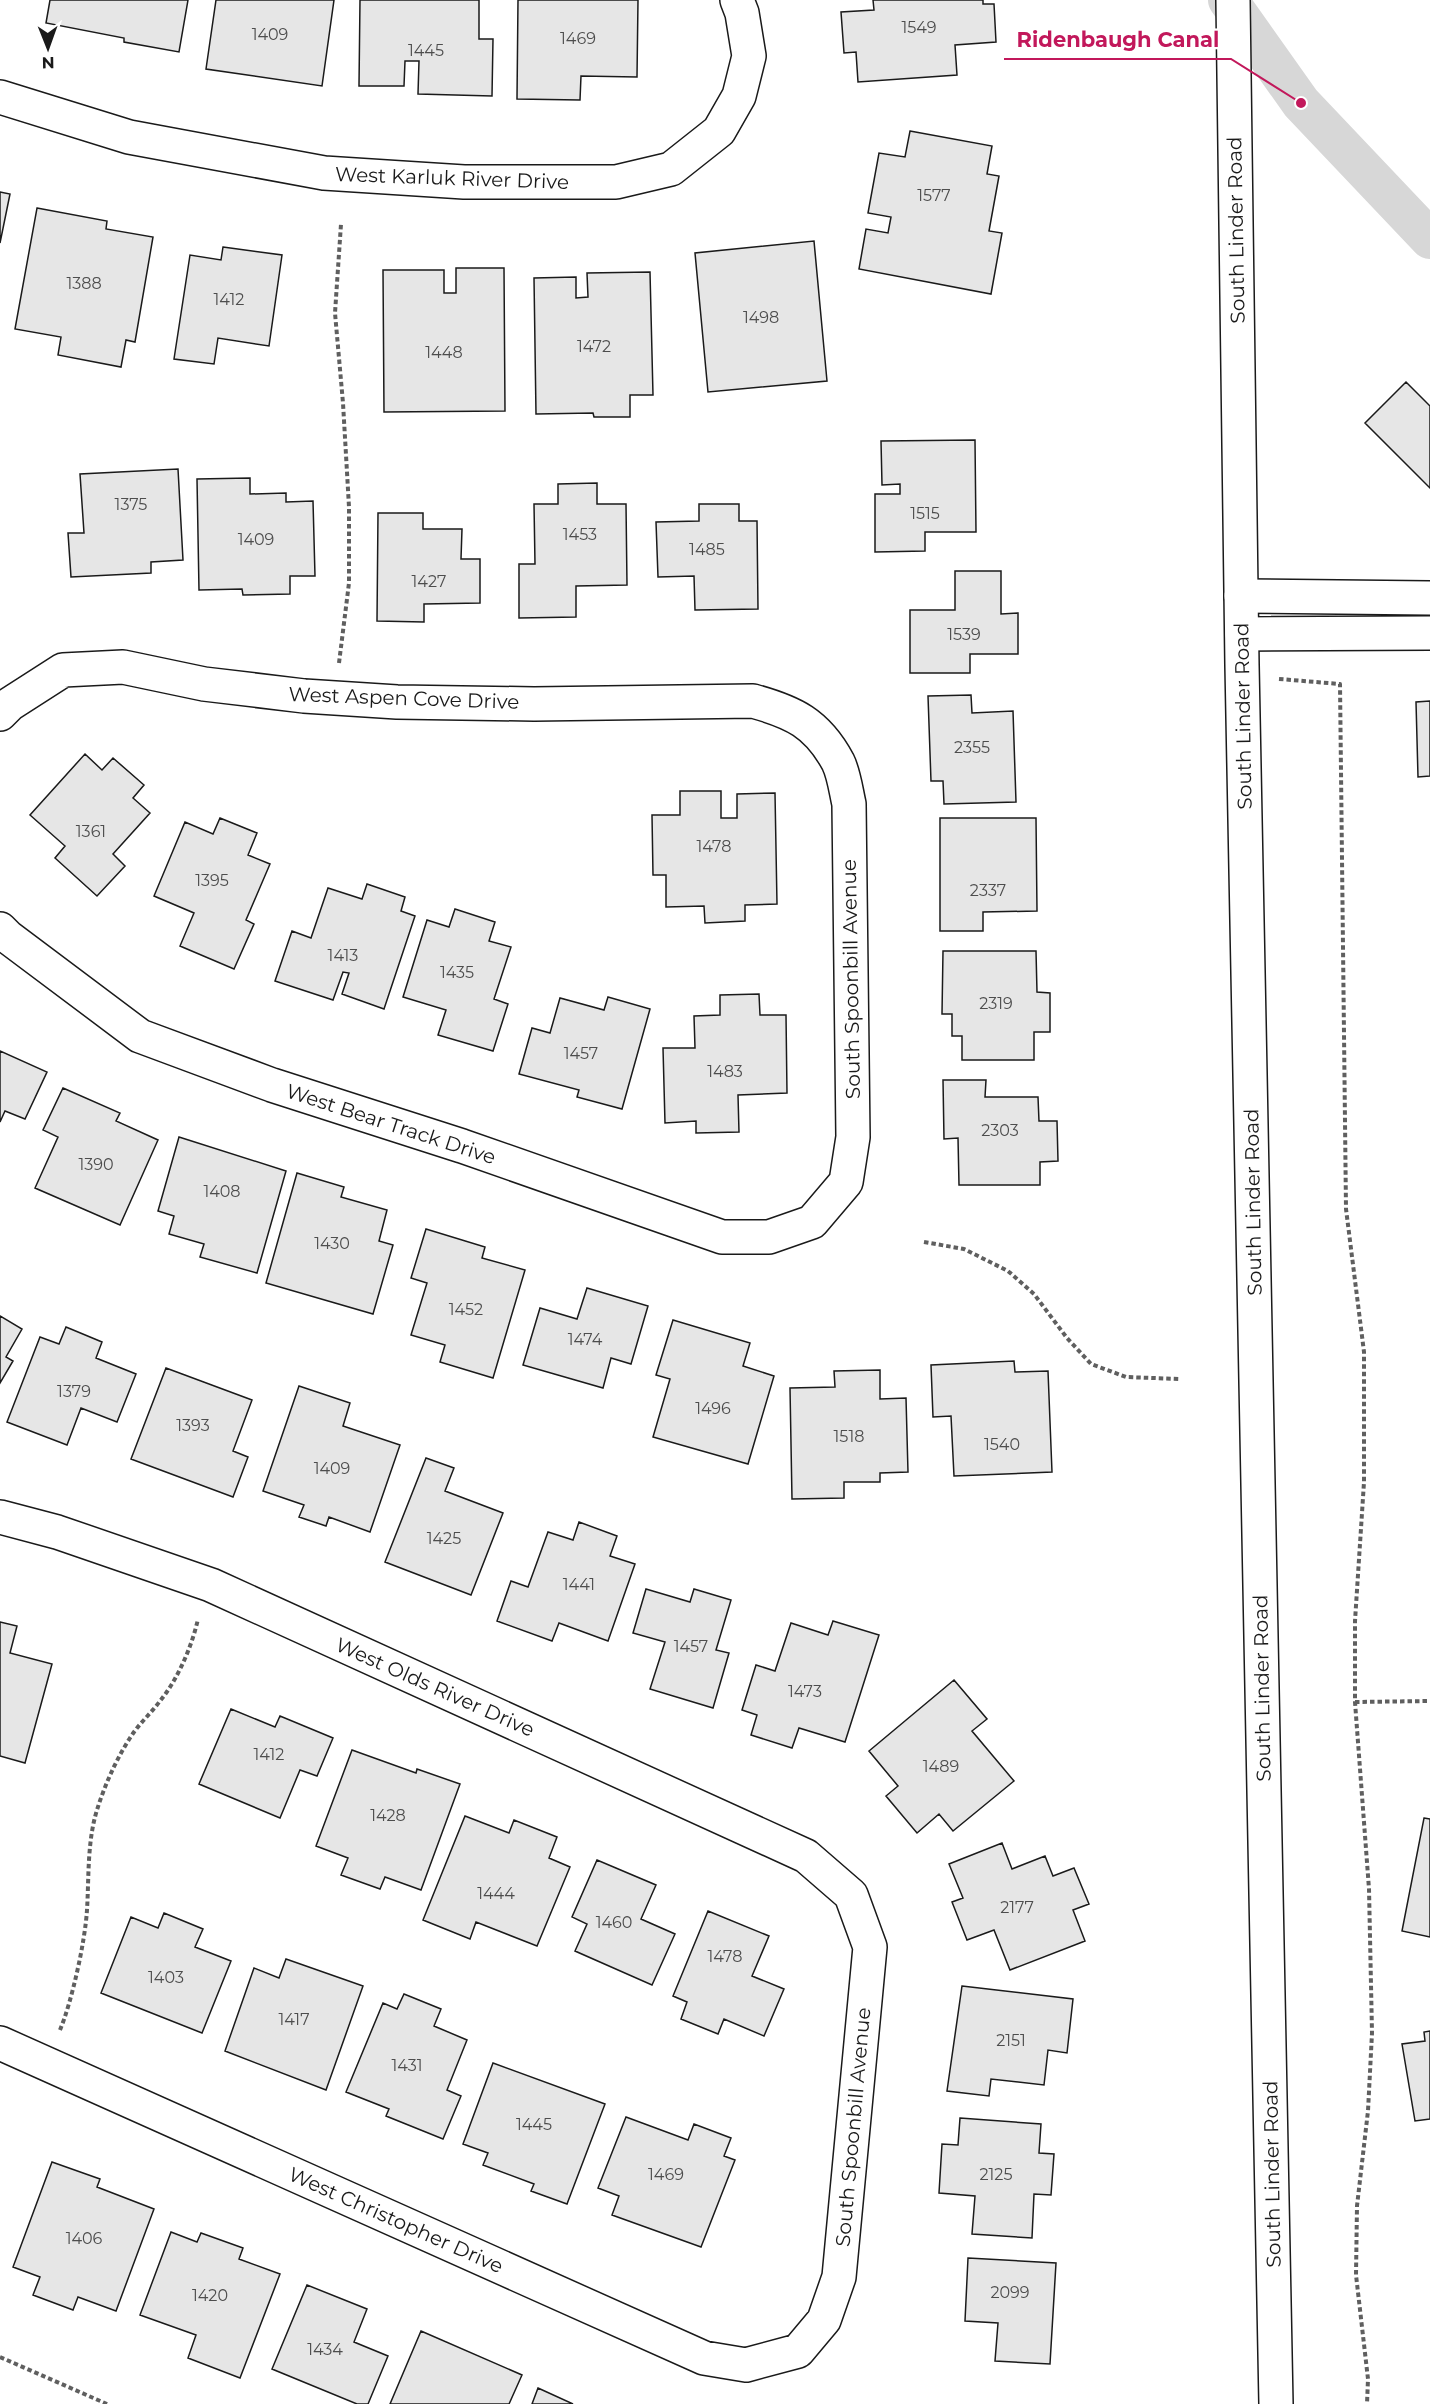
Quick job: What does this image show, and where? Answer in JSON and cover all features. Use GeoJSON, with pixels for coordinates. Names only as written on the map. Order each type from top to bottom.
{"type":"FeatureCollection","features":[{"type":"Feature","properties":{"kind":"street","name":"West Karluk River Drive"},"geometry":{"type":"LineString","coordinates":[[0,97],[129,137],[324,173],[465,182],[616,182],[671,169],[719,131],[739,96],[749,56],[742,12],[737,0]]}},
{"type":"Feature","properties":{"kind":"street","name":"South Linder Road"},"geometry":{"type":"LineString","coordinates":[[1233,0],[1241,596],[1276,2404]]}},
{"type":"Feature","properties":{"kind":"street"},"geometry":{"type":"LineString","coordinates":[[1241,596],[1430,598]]}},
{"type":"Feature","properties":{"kind":"street"},"geometry":{"type":"LineString","coordinates":[[1242,634],[1430,633]]}},
{"type":"Feature","properties":{"kind":"street","name":"West Aspen Cove Drive"},"geometry":{"type":"LineString","coordinates":[[0,714],[10,704],[63,670],[123,666],[204,684],[304,696],[397,702],[534,704],[753,701],[787,711],[816,731]]}},
{"type":"Feature","properties":{"kind":"street","name":"South Spoonbill Avenue"},"geometry":{"type":"LineString","coordinates":[[812,1222],[846,1182],[853,1137],[849,804],[839,764],[816,731]]}},
{"type":"Feature","properties":{"kind":"street","name":"West Bear Track Drive"},"geometry":{"type":"LineString","coordinates":[[0,928],[8,937],[140,1036],[272,1085],[462,1146],[722,1237],[769,1237],[812,1222]]}},
{"type":"Feature","properties":{"kind":"street","name":"West Olds River Drive"},"geometry":{"type":"LineString","coordinates":[[0,1517],[57,1532],[211,1585],[806,1856],[851,1895]]}},
{"type":"Feature","properties":{"kind":"street","name":"South Spoonbill Avenue"},"geometry":{"type":"LineString","coordinates":[[798,2351],[824,2320],[840,2277],[870,1947],[851,1895]]}},
{"type":"Feature","properties":{"kind":"street","name":"West Christopher Drive"},"geometry":{"type":"LineString","coordinates":[[1,2048],[704,2358],[746,2365],[798,2351]]}},
{"type":"Feature","properties":{"kind":"path"},"geometry":{"type":"LineString","coordinates":[[338,669],[349,583],[349,507],[335,313],[341,224]]}},
{"type":"Feature","properties":{"kind":"path"},"geometry":{"type":"LineString","coordinates":[[1278,679],[1340,684],[1346,1209],[1364,1352],[1364,1482],[1355,1621],[1355,1702],[1369,1889],[1372,2033],[1368,2111],[1357,2206],[1356,2275],[1368,2379],[1367,2404]]}},
{"type":"Feature","properties":{"kind":"path"},"geometry":{"type":"LineString","coordinates":[[924,1242],[964,1249],[1008,1271],[1034,1294],[1066,1338],[1091,1364],[1126,1377],[1179,1380]]}},
{"type":"Feature","properties":{"kind":"path"},"geometry":{"type":"LineString","coordinates":[[57,2039],[64,2020],[87,1914],[90,1853],[96,1812],[113,1769],[134,1733],[162,1699],[178,1671],[195,1635],[199,1616]]}},
{"type":"Feature","properties":{"kind":"path"},"geometry":{"type":"LineString","coordinates":[[1355,1702],[1430,1701]]}},
{"type":"Feature","properties":{"kind":"path"},"geometry":{"type":"LineString","coordinates":[[0,2357],[106,2404]]}},
{"type":"Feature","properties":{"kind":"building"},"geometry":{"type":"Polygon","coordinates":[[[50,0],[188,0],[179,52],[124,42],[124,38],[46,23],[50,0]]]}},
{"type":"Feature","properties":{"kind":"building"},"geometry":{"type":"Polygon","coordinates":[[[216,0],[334,0],[322,86],[206,69],[216,0]]]}},
{"type":"Feature","properties":{"kind":"building"},"geometry":{"type":"Polygon","coordinates":[[[360,0],[479,0],[479,39],[493,39],[492,96],[418,94],[419,61],[405,61],[404,86],[359,86],[360,0]]]}},
{"type":"Feature","properties":{"kind":"building"},"geometry":{"type":"Polygon","coordinates":[[[518,0],[638,0],[637,77],[581,76],[580,100],[517,99],[518,0]]]}},
{"type":"Feature","properties":{"kind":"building"},"geometry":{"type":"Polygon","coordinates":[[[873,0],[983,0],[983,4],[994,4],[996,42],[955,45],[957,75],[858,82],[856,52],[844,53],[841,12],[874,10],[873,0]]]}},
{"type":"Feature","properties":{"kind":"building"},"geometry":{"type":"Polygon","coordinates":[[[910,131],[992,146],[987,174],[999,176],[989,231],[1002,233],[991,294],[859,269],[866,229],[888,233],[891,217],[868,213],[879,153],[905,157],[910,131]]]}},
{"type":"Feature","properties":{"kind":"building"},"geometry":{"type":"Polygon","coordinates":[[[0,192],[10,194],[0,243],[0,192]]]}},
{"type":"Feature","properties":{"kind":"building"},"geometry":{"type":"Polygon","coordinates":[[[37,208],[107,221],[106,229],[153,237],[135,342],[126,340],[121,367],[58,355],[61,337],[15,329],[37,208]]]}},
{"type":"Feature","properties":{"kind":"building"},"geometry":{"type":"Polygon","coordinates":[[[814,241],[827,381],[708,392],[695,253],[814,241]]]}},
{"type":"Feature","properties":{"kind":"building"},"geometry":{"type":"Polygon","coordinates":[[[223,247],[282,255],[269,346],[218,338],[214,364],[174,359],[190,255],[221,260],[223,247]]]}},
{"type":"Feature","properties":{"kind":"building"},"geometry":{"type":"Polygon","coordinates":[[[456,268],[504,268],[505,411],[384,412],[383,270],[444,270],[444,293],[456,293],[456,268]]]}},
{"type":"Feature","properties":{"kind":"building"},"geometry":{"type":"Polygon","coordinates":[[[650,272],[653,395],[630,395],[630,417],[594,417],[593,413],[536,414],[534,278],[576,277],[576,298],[588,297],[587,273],[650,272]]]}},
{"type":"Feature","properties":{"kind":"building"},"geometry":{"type":"Polygon","coordinates":[[[1406,382],[1430,406],[1430,488],[1365,423],[1406,382]]]}},
{"type":"Feature","properties":{"kind":"building"},"geometry":{"type":"Polygon","coordinates":[[[975,440],[976,532],[925,532],[925,551],[875,552],[875,494],[900,494],[900,484],[882,485],[881,441],[975,440]]]}},
{"type":"Feature","properties":{"kind":"building"},"geometry":{"type":"Polygon","coordinates":[[[178,469],[183,560],[151,562],[151,573],[71,577],[68,533],[84,533],[80,474],[178,469]]]}},
{"type":"Feature","properties":{"kind":"building"},"geometry":{"type":"Polygon","coordinates":[[[250,478],[250,494],[286,493],[286,502],[313,501],[315,576],[290,576],[290,594],[243,595],[242,589],[199,590],[197,479],[250,478]]]}},
{"type":"Feature","properties":{"kind":"building"},"geometry":{"type":"Polygon","coordinates":[[[597,483],[597,504],[626,504],[627,585],[576,586],[576,617],[519,618],[519,564],[535,564],[534,504],[558,504],[558,484],[597,483]]]}},
{"type":"Feature","properties":{"kind":"building"},"geometry":{"type":"Polygon","coordinates":[[[699,504],[739,504],[739,521],[757,521],[758,609],[695,610],[694,576],[658,577],[656,522],[699,521],[699,504]]]}},
{"type":"Feature","properties":{"kind":"building"},"geometry":{"type":"Polygon","coordinates":[[[378,513],[423,513],[423,529],[462,529],[461,559],[480,559],[480,603],[424,604],[424,622],[377,621],[378,513]]]}},
{"type":"Feature","properties":{"kind":"building"},"geometry":{"type":"Polygon","coordinates":[[[955,571],[1001,571],[1001,614],[1018,613],[1018,654],[970,654],[970,673],[910,673],[910,610],[955,610],[955,571]]]}},
{"type":"Feature","properties":{"kind":"building"},"geometry":{"type":"Polygon","coordinates":[[[971,695],[972,713],[1013,711],[1016,802],[944,804],[943,781],[931,781],[928,696],[971,695]]]}},
{"type":"Feature","properties":{"kind":"building"},"geometry":{"type":"Polygon","coordinates":[[[1430,701],[1430,776],[1418,777],[1416,702],[1430,701]]]}},
{"type":"Feature","properties":{"kind":"building"},"geometry":{"type":"Polygon","coordinates":[[[85,754],[102,770],[113,758],[144,785],[133,798],[150,813],[113,854],[125,866],[97,896],[55,858],[65,846],[30,815],[85,754]]]}},
{"type":"Feature","properties":{"kind":"building"},"geometry":{"type":"Polygon","coordinates":[[[680,791],[721,791],[721,818],[737,818],[737,794],[775,793],[777,904],[745,905],[745,921],[705,923],[704,906],[666,907],[666,875],[653,875],[652,815],[680,815],[680,791]]]}},
{"type":"Feature","properties":{"kind":"building"},"geometry":{"type":"Polygon","coordinates":[[[220,818],[257,833],[248,855],[270,864],[246,920],[254,924],[234,969],[180,946],[194,913],[154,896],[185,822],[213,834],[220,818]]]}},
{"type":"Feature","properties":{"kind":"building"},"geometry":{"type":"Polygon","coordinates":[[[940,818],[1036,818],[1037,911],[983,912],[983,931],[940,931],[940,818]]]}},
{"type":"Feature","properties":{"kind":"building"},"geometry":{"type":"Polygon","coordinates":[[[367,884],[405,897],[401,911],[415,916],[384,1009],[342,994],[349,973],[343,972],[333,1000],[275,981],[292,931],[311,938],[328,888],[362,899],[367,884]]]}},
{"type":"Feature","properties":{"kind":"building"},"geometry":{"type":"Polygon","coordinates":[[[455,909],[495,922],[489,941],[511,947],[494,999],[508,1004],[493,1051],[438,1035],[446,1010],[403,997],[427,920],[449,927],[455,909]]]}},
{"type":"Feature","properties":{"kind":"building"},"geometry":{"type":"Polygon","coordinates":[[[943,951],[1036,951],[1037,992],[1050,993],[1050,1032],[1034,1032],[1034,1060],[962,1060],[962,1036],[952,1036],[952,1014],[942,1014],[943,951]]]}},
{"type":"Feature","properties":{"kind":"building"},"geometry":{"type":"Polygon","coordinates":[[[759,994],[760,1015],[786,1015],[787,1093],[738,1095],[739,1132],[696,1133],[696,1121],[665,1123],[663,1048],[695,1048],[694,1016],[720,1015],[720,995],[759,994]]]}},
{"type":"Feature","properties":{"kind":"building"},"geometry":{"type":"Polygon","coordinates":[[[608,997],[650,1009],[622,1109],[577,1097],[579,1090],[519,1074],[532,1028],[550,1033],[560,998],[604,1010],[608,997]]]}},
{"type":"Feature","properties":{"kind":"building"},"geometry":{"type":"Polygon","coordinates":[[[0,1051],[47,1072],[25,1119],[5,1111],[0,1122],[0,1051]]]}},
{"type":"Feature","properties":{"kind":"building"},"geometry":{"type":"Polygon","coordinates":[[[943,1080],[986,1080],[985,1097],[1038,1097],[1039,1121],[1057,1121],[1058,1161],[1040,1162],[1040,1185],[959,1185],[958,1138],[944,1139],[943,1080]]]}},
{"type":"Feature","properties":{"kind":"building"},"geometry":{"type":"Polygon","coordinates":[[[63,1088],[120,1113],[116,1121],[158,1140],[120,1225],[35,1188],[58,1137],[43,1130],[63,1088]]]}},
{"type":"Feature","properties":{"kind":"building"},"geometry":{"type":"Polygon","coordinates":[[[179,1137],[286,1171],[257,1273],[200,1257],[204,1244],[169,1234],[174,1216],[158,1211],[179,1137]]]}},
{"type":"Feature","properties":{"kind":"building"},"geometry":{"type":"Polygon","coordinates":[[[297,1173],[344,1187],[341,1197],[387,1210],[379,1241],[393,1245],[373,1314],[266,1283],[297,1173]]]}},
{"type":"Feature","properties":{"kind":"building"},"geometry":{"type":"Polygon","coordinates":[[[426,1229],[485,1247],[482,1258],[525,1270],[493,1378],[440,1362],[445,1345],[411,1335],[427,1283],[411,1278],[426,1229]]]}},
{"type":"Feature","properties":{"kind":"building"},"geometry":{"type":"Polygon","coordinates":[[[587,1288],[648,1306],[631,1364],[611,1358],[603,1388],[523,1365],[540,1308],[577,1319],[587,1288]]]}},
{"type":"Feature","properties":{"kind":"building"},"geometry":{"type":"Polygon","coordinates":[[[0,1316],[22,1329],[6,1357],[13,1361],[0,1383],[0,1316]]]}},
{"type":"Feature","properties":{"kind":"building"},"geometry":{"type":"Polygon","coordinates":[[[673,1320],[750,1343],[743,1366],[774,1376],[748,1464],[653,1437],[670,1379],[656,1375],[673,1320]]]}},
{"type":"Feature","properties":{"kind":"building"},"geometry":{"type":"Polygon","coordinates":[[[66,1327],[102,1342],[96,1358],[136,1374],[117,1422],[81,1408],[67,1445],[7,1422],[40,1337],[59,1344],[66,1327]]]}},
{"type":"Feature","properties":{"kind":"building"},"geometry":{"type":"Polygon","coordinates":[[[1014,1361],[1015,1372],[1048,1371],[1052,1472],[954,1476],[951,1416],[933,1417],[931,1365],[1014,1361]]]}},
{"type":"Feature","properties":{"kind":"building"},"geometry":{"type":"Polygon","coordinates":[[[166,1368],[252,1400],[233,1451],[248,1457],[233,1497],[131,1459],[166,1368]]]}},
{"type":"Feature","properties":{"kind":"building"},"geometry":{"type":"Polygon","coordinates":[[[880,1370],[880,1399],[906,1398],[908,1472],[880,1473],[880,1482],[844,1482],[844,1498],[792,1499],[790,1388],[835,1387],[834,1371],[880,1370]]]}},
{"type":"Feature","properties":{"kind":"building"},"geometry":{"type":"Polygon","coordinates":[[[299,1386],[350,1403],[343,1426],[400,1445],[370,1532],[329,1517],[326,1526],[299,1517],[304,1505],[263,1491],[299,1386]]]}},
{"type":"Feature","properties":{"kind":"building"},"geometry":{"type":"Polygon","coordinates":[[[426,1458],[454,1468],[445,1491],[503,1513],[471,1595],[385,1562],[426,1458]]]}},
{"type":"Feature","properties":{"kind":"building"},"geometry":{"type":"Polygon","coordinates":[[[579,1522],[617,1536],[610,1556],[635,1564],[608,1641],[559,1623],[552,1641],[497,1621],[511,1581],[528,1587],[548,1532],[573,1540],[579,1522]]]}},
{"type":"Feature","properties":{"kind":"building"},"geometry":{"type":"Polygon","coordinates":[[[646,1589],[690,1602],[694,1589],[731,1600],[716,1650],[729,1653],[713,1708],[650,1689],[665,1642],[633,1633],[646,1589]]]}},
{"type":"Feature","properties":{"kind":"building"},"geometry":{"type":"Polygon","coordinates":[[[833,1621],[879,1635],[845,1742],[799,1728],[792,1748],[751,1735],[757,1715],[742,1710],[756,1665],[775,1671],[791,1623],[828,1635],[833,1621]]]}},
{"type":"Feature","properties":{"kind":"building"},"geometry":{"type":"Polygon","coordinates":[[[0,1622],[17,1626],[10,1653],[52,1664],[25,1763],[0,1756],[0,1622]]]}},
{"type":"Feature","properties":{"kind":"building"},"geometry":{"type":"Polygon","coordinates":[[[954,1680],[987,1719],[972,1731],[1014,1781],[953,1831],[939,1814],[917,1833],[886,1796],[898,1786],[869,1751],[954,1680]]]}},
{"type":"Feature","properties":{"kind":"building"},"geometry":{"type":"Polygon","coordinates":[[[231,1709],[275,1727],[280,1716],[333,1738],[317,1776],[300,1770],[280,1818],[199,1784],[231,1709]]]}},
{"type":"Feature","properties":{"kind":"building"},"geometry":{"type":"Polygon","coordinates":[[[352,1750],[416,1773],[417,1769],[460,1784],[421,1890],[385,1877],[380,1889],[341,1875],[348,1858],[316,1846],[352,1750]]]}},
{"type":"Feature","properties":{"kind":"building"},"geometry":{"type":"Polygon","coordinates":[[[465,1816],[509,1833],[514,1820],[557,1837],[549,1858],[570,1867],[537,1946],[476,1922],[470,1939],[423,1920],[465,1816]]]}},
{"type":"Feature","properties":{"kind":"building"},"geometry":{"type":"Polygon","coordinates":[[[1424,1818],[1430,1819],[1430,1937],[1402,1931],[1424,1818]]]}},
{"type":"Feature","properties":{"kind":"building"},"geometry":{"type":"Polygon","coordinates":[[[1002,1843],[1012,1869],[1045,1856],[1053,1876],[1074,1868],[1089,1904],[1073,1910],[1085,1941],[1010,1970],[994,1930],[967,1940],[952,1902],[963,1898],[949,1864],[1002,1843]]]}},
{"type":"Feature","properties":{"kind":"building"},"geometry":{"type":"Polygon","coordinates":[[[597,1860],[656,1885],[641,1919],[675,1934],[652,1985],[575,1951],[587,1924],[572,1917],[597,1860]]]}},
{"type":"Feature","properties":{"kind":"building"},"geometry":{"type":"Polygon","coordinates":[[[708,1911],[769,1936],[752,1976],[784,1989],[764,2036],[724,2019],[718,2034],[681,2019],[687,2002],[673,1996],[708,1911]]]}},
{"type":"Feature","properties":{"kind":"building"},"geometry":{"type":"Polygon","coordinates":[[[164,1913],[203,1929],[195,1947],[231,1961],[202,2033],[101,1993],[131,1917],[158,1928],[164,1913]]]}},
{"type":"Feature","properties":{"kind":"building"},"geometry":{"type":"Polygon","coordinates":[[[286,1959],[363,1986],[326,2090],[225,2051],[254,1968],[279,1978],[286,1959]]]}},
{"type":"Feature","properties":{"kind":"building"},"geometry":{"type":"Polygon","coordinates":[[[962,1986],[1073,1999],[1067,2053],[1048,2050],[1044,2085],[991,2079],[989,2096],[947,2091],[962,1986]]]}},
{"type":"Feature","properties":{"kind":"building"},"geometry":{"type":"Polygon","coordinates":[[[404,1994],[441,2009],[434,2026],[467,2040],[447,2090],[461,2096],[443,2139],[386,2116],[389,2109],[346,2092],[383,2003],[397,2009],[404,1994]]]}},
{"type":"Feature","properties":{"kind":"building"},"geometry":{"type":"Polygon","coordinates":[[[1430,2031],[1430,2119],[1415,2121],[1402,2044],[1425,2041],[1424,2032],[1430,2031]]]}},
{"type":"Feature","properties":{"kind":"building"},"geometry":{"type":"Polygon","coordinates":[[[493,2063],[605,2104],[567,2204],[531,2191],[534,2184],[483,2165],[488,2153],[463,2144],[493,2063]]]}},
{"type":"Feature","properties":{"kind":"building"},"geometry":{"type":"Polygon","coordinates":[[[626,2117],[688,2140],[694,2124],[731,2138],[724,2156],[735,2160],[701,2247],[612,2215],[619,2196],[598,2188],[626,2117]]]}},
{"type":"Feature","properties":{"kind":"building"},"geometry":{"type":"Polygon","coordinates":[[[960,2118],[1041,2124],[1039,2153],[1054,2154],[1051,2195],[1034,2194],[1032,2238],[972,2234],[975,2196],[939,2193],[942,2144],[958,2145],[960,2118]]]}},
{"type":"Feature","properties":{"kind":"building"},"geometry":{"type":"Polygon","coordinates":[[[52,2162],[100,2179],[97,2187],[154,2209],[116,2311],[78,2297],[73,2310],[33,2295],[40,2277],[13,2267],[52,2162]]]}},
{"type":"Feature","properties":{"kind":"building"},"geometry":{"type":"Polygon","coordinates":[[[171,2232],[197,2242],[201,2233],[243,2248],[239,2259],[280,2274],[240,2378],[188,2358],[196,2335],[140,2315],[171,2232]]]}},
{"type":"Feature","properties":{"kind":"building"},"geometry":{"type":"Polygon","coordinates":[[[968,2258],[1056,2263],[1050,2364],[995,2361],[998,2323],[965,2321],[968,2258]]]}},
{"type":"Feature","properties":{"kind":"building"},"geometry":{"type":"Polygon","coordinates":[[[307,2285],[367,2309],[354,2342],[388,2356],[368,2404],[357,2404],[272,2369],[307,2285]]]}},
{"type":"Feature","properties":{"kind":"building"},"geometry":{"type":"Polygon","coordinates":[[[421,2331],[522,2375],[509,2404],[390,2404],[421,2331]]]}},
{"type":"Feature","properties":{"kind":"building"},"geometry":{"type":"Polygon","coordinates":[[[538,2388],[573,2404],[532,2404],[538,2388]]]}},
{"type":"Feature","properties":{"kind":"waterway"},"geometry":{"type":"LineString","coordinates":[[1228,0],[1301,103],[1430,239]]}},
{"type":"Feature","properties":{"kind":"place","name":"Ridenbaugh Canal"},"geometry":{"type":"Point","coordinates":[1301,103]}}]}
